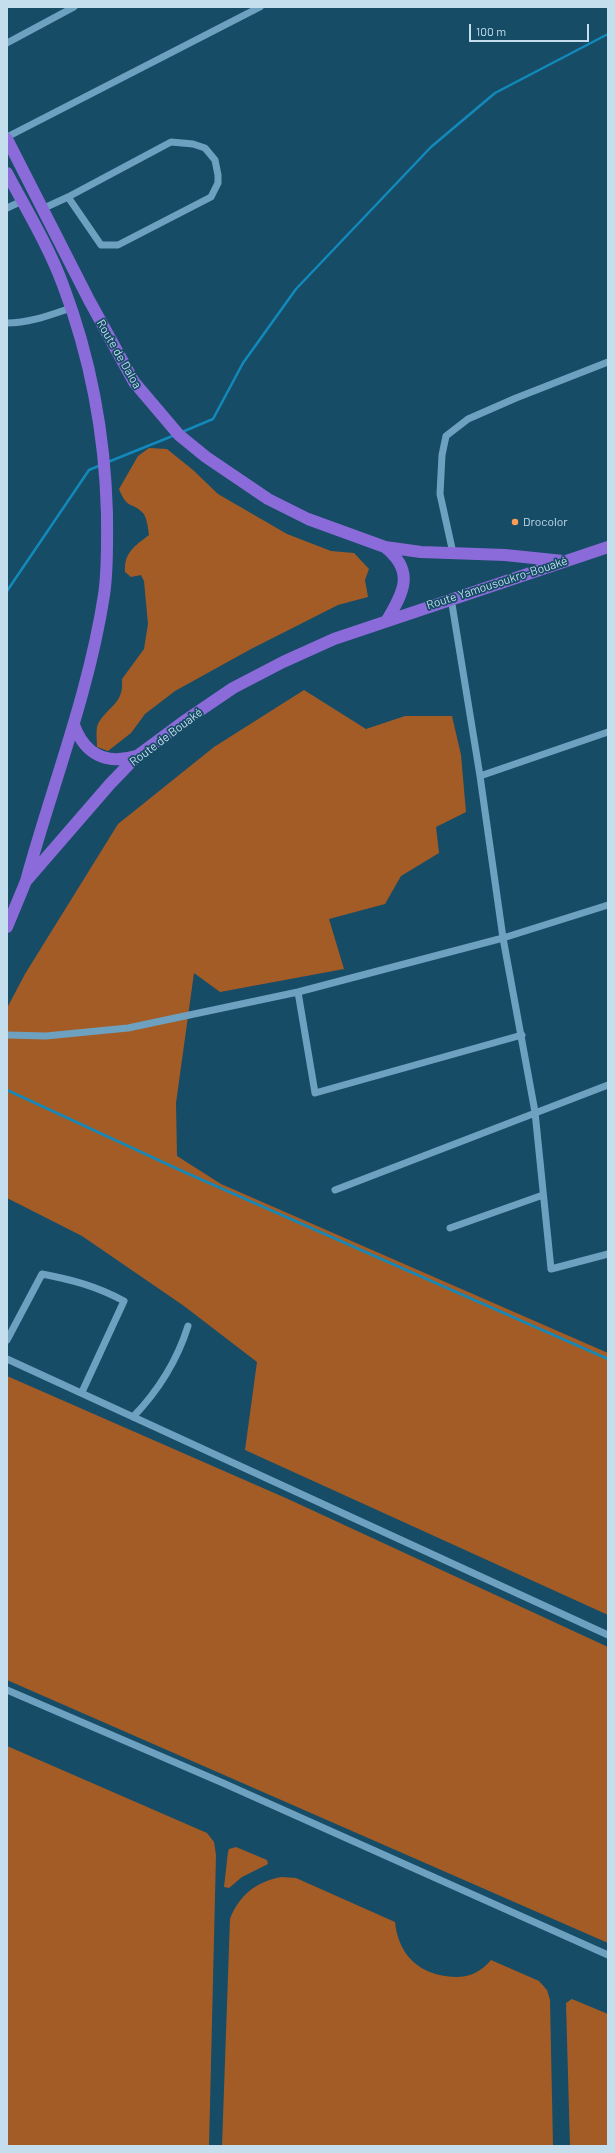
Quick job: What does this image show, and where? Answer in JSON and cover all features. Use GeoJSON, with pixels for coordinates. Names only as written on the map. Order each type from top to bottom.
{"type":"FeatureCollection","features":[{"type":"Feature","properties":{"kind":"highway","name":"Route de Daloa"},"geometry":{"type":"LineString","coordinates":[[7,138],[89,300],[134,382],[179,435],[228,474],[268,499],[308,519],[385,547]]}},
{"type":"Feature","properties":{"kind":"highway"},"geometry":{"type":"LineString","coordinates":[[7,173],[58,273],[71,308],[94,392],[101,427],[106,483],[107,538],[105,593],[93,654],[74,725],[26,881]]}},
{"type":"Feature","properties":{"kind":"highway"},"geometry":{"type":"LineString","coordinates":[[71,308],[89,300]]}},
{"type":"Feature","properties":{"kind":"highway"},"geometry":{"type":"LineString","coordinates":[[385,547],[453,553],[505,555],[563,561]]}},
{"type":"Feature","properties":{"kind":"highway"},"geometry":{"type":"LineString","coordinates":[[385,547],[398,560],[404,580],[402,596],[387,620]]}},
{"type":"Feature","properties":{"kind":"highway","name":"Route Yamousoukro-Bouaké"},"geometry":{"type":"LineString","coordinates":[[387,620],[608,547]]}},
{"type":"Feature","properties":{"kind":"highway","name":"Route de Bouaké"},"geometry":{"type":"LineString","coordinates":[[7,927],[26,881],[89,807],[137,756],[183,722],[246,682],[283,662],[334,639],[387,620]]}},
{"type":"Feature","properties":{"kind":"highway"},"geometry":{"type":"LineString","coordinates":[[74,725],[78,737],[86,746],[103,758],[123,760],[137,756]]}},
{"type":"Feature","properties":{"kind":"street"},"geometry":{"type":"LineString","coordinates":[[7,43],[74,7]]}},
{"type":"Feature","properties":{"kind":"street"},"geometry":{"type":"LineString","coordinates":[[7,138],[260,7]]}},
{"type":"Feature","properties":{"kind":"street"},"geometry":{"type":"LineString","coordinates":[[42,209],[172,142],[192,144],[205,148],[215,160],[218,175],[218,183],[212,197],[118,245],[101,245],[68,196]]}},
{"type":"Feature","properties":{"kind":"street"},"geometry":{"type":"LineString","coordinates":[[7,208],[22,201]]}},
{"type":"Feature","properties":{"kind":"street"},"geometry":{"type":"LineString","coordinates":[[7,323],[20,323],[71,308]]}},
{"type":"Feature","properties":{"kind":"street"},"geometry":{"type":"LineString","coordinates":[[453,553],[440,494],[442,455],[446,436],[468,419],[516,398],[608,362]]}},
{"type":"Feature","properties":{"kind":"street"},"geometry":{"type":"LineString","coordinates":[[451,598],[480,776],[503,938],[535,1112],[551,1268],[608,1254]]}},
{"type":"Feature","properties":{"kind":"street"},"geometry":{"type":"LineString","coordinates":[[480,776],[608,732]]}},
{"type":"Feature","properties":{"kind":"street"},"geometry":{"type":"LineString","coordinates":[[7,1036],[46,1036],[128,1028],[298,992],[503,938],[608,905]]}},
{"type":"Feature","properties":{"kind":"street"},"geometry":{"type":"LineString","coordinates":[[298,992],[314,1093],[522,1035]]}},
{"type":"Feature","properties":{"kind":"street"},"geometry":{"type":"LineString","coordinates":[[335,1190],[608,1085]]}},
{"type":"Feature","properties":{"kind":"street"},"geometry":{"type":"LineString","coordinates":[[450,1228],[543,1195]]}},
{"type":"Feature","properties":{"kind":"street"},"geometry":{"type":"LineString","coordinates":[[7,1340],[42,1274],[81,1282],[103,1290],[124,1301],[82,1392]]}},
{"type":"Feature","properties":{"kind":"street"},"geometry":{"type":"LineString","coordinates":[[133,1417],[166,1376],[183,1343],[188,1326]]}},
{"type":"Feature","properties":{"kind":"street"},"geometry":{"type":"LineString","coordinates":[[7,1359],[82,1392],[133,1417],[608,1635]]}},
{"type":"Feature","properties":{"kind":"street"},"geometry":{"type":"LineString","coordinates":[[7,1690],[223,1783],[608,1955]]}},
{"type":"Feature","properties":{"kind":"shaded area"},"geometry":{"type":"Polygon","coordinates":[[[149,448],[167,449],[193,470],[218,494],[287,534],[331,551],[354,553],[369,569],[365,580],[368,597],[338,605],[251,649],[175,691],[145,714],[131,733],[108,751],[97,747],[98,724],[103,716],[119,699],[122,679],[144,649],[148,624],[144,581],[141,575],[131,577],[125,572],[128,554],[135,546],[149,535],[147,523],[143,513],[127,503],[119,489],[138,456],[149,448]]]}},
{"type":"Feature","properties":{"kind":"shaded area"},"geometry":{"type":"Polygon","coordinates":[[[304,690],[366,729],[405,716],[452,716],[461,755],[466,812],[436,827],[439,853],[401,876],[385,904],[329,919],[344,969],[220,992],[194,973],[176,1103],[177,1156],[221,1184],[608,1353],[608,1615],[245,1450],[257,1362],[184,1306],[82,1236],[7,1198],[7,1008],[25,974],[118,824],[214,747],[304,690]]]}},
{"type":"Feature","properties":{"kind":"shaded area"},"geometry":{"type":"Polygon","coordinates":[[[7,1376],[288,1499],[608,1647],[608,1943],[7,1680],[7,1376]]]}},
{"type":"Feature","properties":{"kind":"shaded area"},"geometry":{"type":"Polygon","coordinates":[[[7,1746],[207,1833],[214,1842],[216,1855],[209,2146],[7,2146],[7,1746]]]}},
{"type":"Feature","properties":{"kind":"shaded area"},"geometry":{"type":"Polygon","coordinates":[[[236,1847],[267,1860],[268,1864],[242,1877],[229,1888],[224,1887],[228,1852],[229,1849],[236,1847]]]}},
{"type":"Feature","properties":{"kind":"shaded area"},"geometry":{"type":"Polygon","coordinates":[[[282,1877],[296,1878],[395,1922],[400,1943],[404,1951],[410,1959],[425,1970],[435,1974],[459,1977],[471,1975],[491,1960],[539,1981],[547,1990],[550,2000],[553,2146],[222,2146],[230,1919],[238,1903],[250,1890],[265,1882],[282,1877]]]}},
{"type":"Feature","properties":{"kind":"shaded area"},"geometry":{"type":"Polygon","coordinates":[[[572,1999],[608,2014],[608,2146],[570,2146],[566,2003],[572,1999]]]}},
{"type":"Feature","properties":{"kind":"waterway"},"geometry":{"type":"LineString","coordinates":[[182,432],[213,419],[243,363],[296,289],[431,147],[495,93],[608,34]]}},
{"type":"Feature","properties":{"kind":"waterway"},"geometry":{"type":"LineString","coordinates":[[108,462],[175,435]]}},
{"type":"Feature","properties":{"kind":"waterway"},"geometry":{"type":"LineString","coordinates":[[7,591],[89,470],[101,465]]}},
{"type":"Feature","properties":{"kind":"waterway"},"geometry":{"type":"LineString","coordinates":[[7,1090],[182,1171],[608,1359]]}},
{"type":"Feature","properties":{"kind":"place","name":"Drocolor"},"geometry":{"type":"Point","coordinates":[515,522]}}]}
